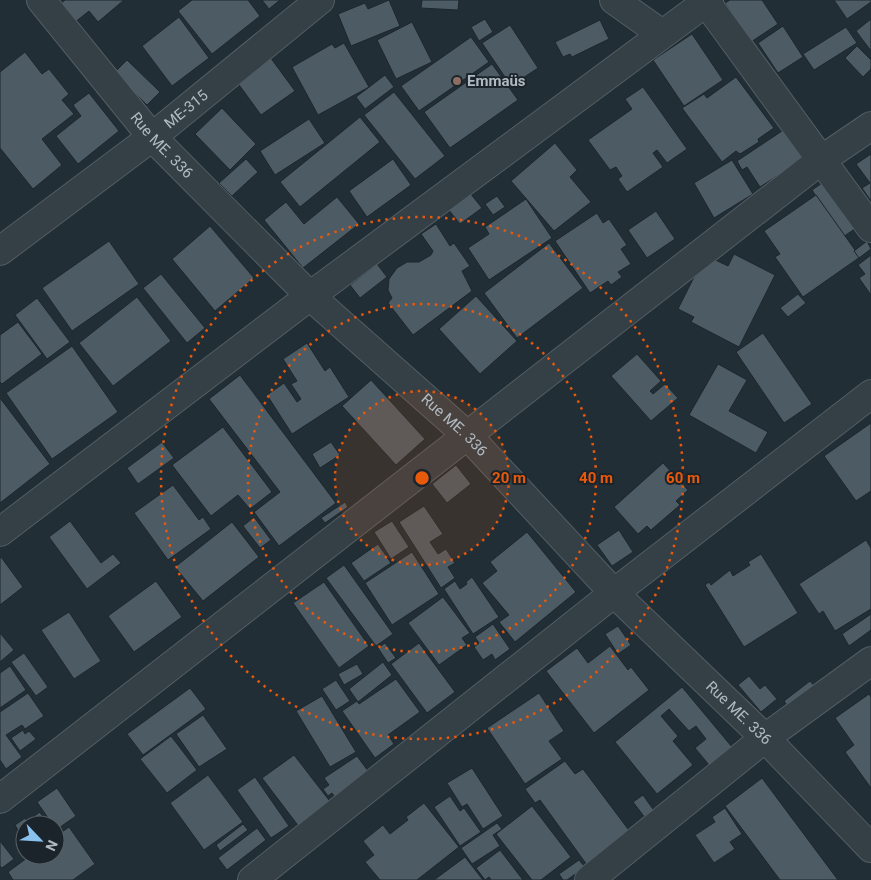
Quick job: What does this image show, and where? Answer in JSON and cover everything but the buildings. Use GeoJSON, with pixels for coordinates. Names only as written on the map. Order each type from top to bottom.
{"type":"FeatureCollection","features":[{"type":"Feature","properties":{"kind":"street","name":"Rue ME. 336"},"geometry":{"type":"LineString","coordinates":[[40,0],[152,137],[310,296],[468,436],[614,593],[765,738],[871,848]]}},
{"type":"Feature","properties":{"kind":"street","name":"ME-315"},"geometry":{"type":"LineString","coordinates":[[0,251],[152,137],[320,0]]}},
{"type":"Feature","properties":{"kind":"street"},"geometry":{"type":"LineString","coordinates":[[614,0],[662,34]]}},
{"type":"Feature","properties":{"kind":"street"},"geometry":{"type":"LineString","coordinates":[[0,532],[310,296],[707,1],[871,228]]}},
{"type":"Feature","properties":{"kind":"street"},"geometry":{"type":"LineString","coordinates":[[0,799],[821,160],[871,126]]}},
{"type":"Feature","properties":{"kind":"street"},"geometry":{"type":"LineString","coordinates":[[252,880],[614,593],[871,394]]}},
{"type":"Feature","properties":{"kind":"street"},"geometry":{"type":"LineString","coordinates":[[589,880],[765,738],[871,661]]}},
{"type":"Feature","properties":{"kind":"place","name":"Emmaüs"},"geometry":{"type":"Point","coordinates":[457,81]}}]}
